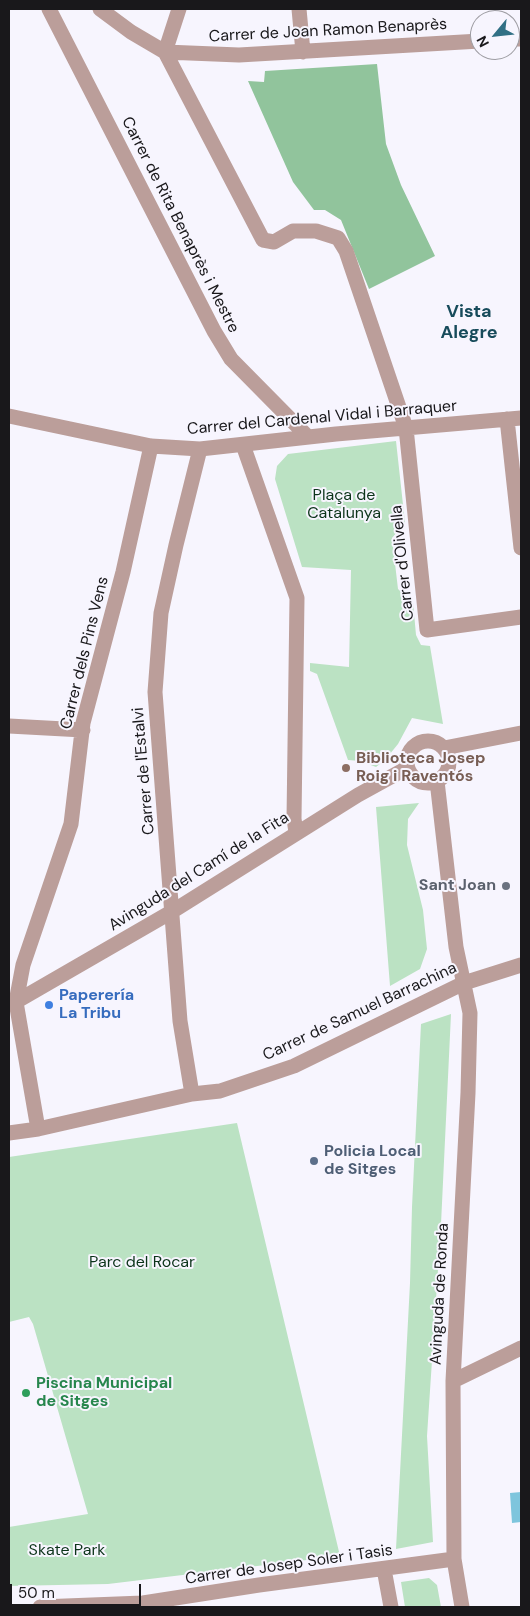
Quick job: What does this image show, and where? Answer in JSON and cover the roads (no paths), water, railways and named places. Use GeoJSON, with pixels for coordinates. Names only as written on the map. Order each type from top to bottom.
{"type":"FeatureCollection","features":[{"type":"Feature","properties":{"kind":"street","name":"Carrer de Rita Benaprès i Mestre"},"geometry":{"type":"LineString","coordinates":[[49,9],[214,331],[231,359],[308,437]]}},
{"type":"Feature","properties":{"kind":"street","name":"Carrer de Joan Ramon Benaprès"},"geometry":{"type":"LineString","coordinates":[[100,9],[131,32],[165,52],[240,56],[470,42]]}},
{"type":"Feature","properties":{"kind":"street"},"geometry":{"type":"LineString","coordinates":[[179,9],[165,52],[263,240],[274,242],[293,231],[316,230],[338,238],[346,251],[406,428]]}},
{"type":"Feature","properties":{"kind":"street"},"geometry":{"type":"LineString","coordinates":[[299,9],[303,52]]}},
{"type":"Feature","properties":{"kind":"street","name":"Carrer del Cardenal Vidal i Barraquer"},"geometry":{"type":"LineString","coordinates":[[9,416],[151,446],[200,449],[514,418]]}},
{"type":"Feature","properties":{"kind":"street"},"geometry":{"type":"LineString","coordinates":[[514,418],[521,548]]}},
{"type":"Feature","properties":{"kind":"street","name":"Carrer d'Olivella"},"geometry":{"type":"LineString","coordinates":[[406,428],[427,630],[521,617]]}},
{"type":"Feature","properties":{"kind":"street"},"geometry":{"type":"LineString","coordinates":[[242,445],[296,598],[294,819],[296,832]]}},
{"type":"Feature","properties":{"kind":"street","name":"Carrer dels Pins Vens"},"geometry":{"type":"LineString","coordinates":[[38,1130],[12,1004],[23,965],[71,824],[83,730],[123,572],[151,446]]}},
{"type":"Feature","properties":{"kind":"street","name":"Carrer de l'Estalvi"},"geometry":{"type":"LineString","coordinates":[[192,1094],[180,1021],[155,692],[161,613],[200,449]]}},
{"type":"Feature","properties":{"kind":"street"},"geometry":{"type":"LineString","coordinates":[[9,726],[83,730]]}},
{"type":"Feature","properties":{"kind":"street"},"geometry":{"type":"LineString","coordinates":[[444,748],[521,733]]}},
{"type":"Feature","properties":{"kind":"street"},"geometry":{"type":"LineString","coordinates":[[429,740],[437,742],[444,748],[450,762],[444,777],[430,783],[423,783],[410,775],[406,760],[414,746],[421,741],[429,740]]}},
{"type":"Feature","properties":{"kind":"street","name":"Avinguda del Camí de la Fita"},"geometry":{"type":"LineString","coordinates":[[12,1004],[173,910],[296,832],[407,768]]}},
{"type":"Feature","properties":{"kind":"street","name":"Avinguda de Ronda"},"geometry":{"type":"LineString","coordinates":[[437,781],[456,946],[470,1013],[468,1093],[453,1382],[454,1559],[462,1607]]}},
{"type":"Feature","properties":{"kind":"street","name":"Carrer de Samuel Barrachina"},"geometry":{"type":"LineString","coordinates":[[9,1133],[38,1130],[192,1094],[220,1091],[294,1066],[464,983],[521,965]]}},
{"type":"Feature","properties":{"kind":"street"},"geometry":{"type":"LineString","coordinates":[[453,1382],[521,1348]]}},
{"type":"Feature","properties":{"kind":"street","name":"Carrer de Josep Soler i Tasis"},"geometry":{"type":"LineString","coordinates":[[40,1607],[136,1605],[259,1585],[454,1559]]}},
{"type":"Feature","properties":{"kind":"street"},"geometry":{"type":"LineString","coordinates":[[384,1569],[391,1607]]}},
{"type":"Feature","properties":{"kind":"water"},"geometry":{"type":"Polygon","coordinates":[[[521,1492],[521,1522],[512,1523],[510,1493],[521,1492]]]}},
{"type":"Feature","properties":{"kind":"place","name":"Biblioteca Josep Roig i Raventós"},"geometry":{"type":"Point","coordinates":[346,768]}},
{"type":"Feature","properties":{"kind":"place","name":"Sant Joan"},"geometry":{"type":"Point","coordinates":[506,886]}},
{"type":"Feature","properties":{"kind":"place","name":"Paperería La Tribu"},"geometry":{"type":"Point","coordinates":[49,1005]}},
{"type":"Feature","properties":{"kind":"place","name":"Policia Local de Sitges"},"geometry":{"type":"Point","coordinates":[314,1161]}},
{"type":"Feature","properties":{"kind":"place","name":"Piscina Municipal de Sitges"},"geometry":{"type":"Point","coordinates":[26,1393]}},
{"type":"Feature","properties":{"kind":"district","name":"Vista Alegre"},"geometry":{"type":"Point","coordinates":[469,322]}},
{"type":"Feature","properties":{"kind":"park label","name":"Plaça de Catalunya"},"geometry":{"type":"Point","coordinates":[344,505]}},
{"type":"Feature","properties":{"kind":"park label","name":"Parc del Rocar"},"geometry":{"type":"Point","coordinates":[142,1263]}},
{"type":"Feature","properties":{"kind":"park label","name":"Skate Park"},"geometry":{"type":"Point","coordinates":[67,1551]}}]}
